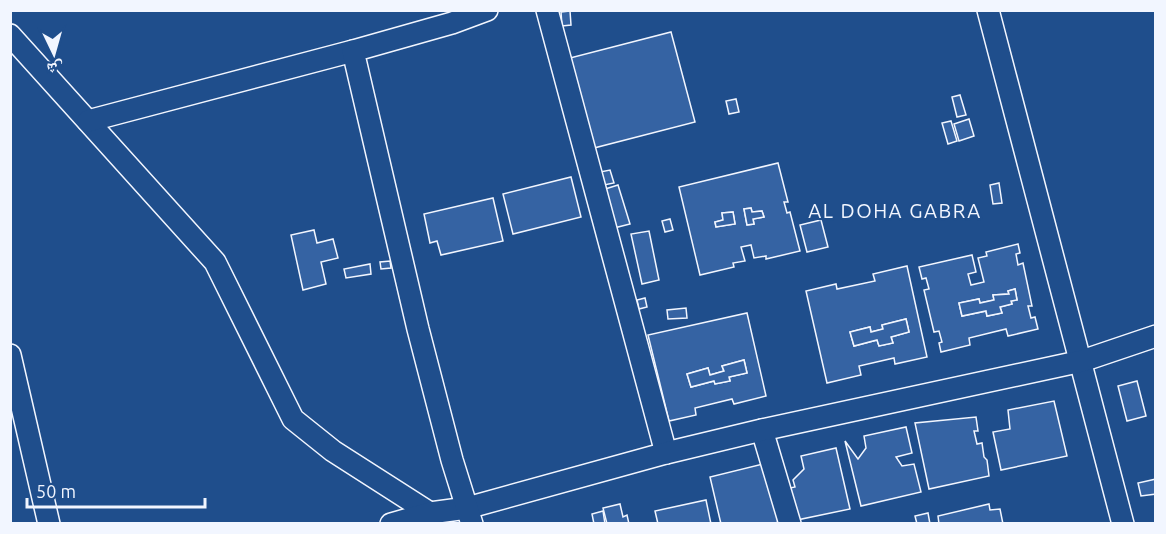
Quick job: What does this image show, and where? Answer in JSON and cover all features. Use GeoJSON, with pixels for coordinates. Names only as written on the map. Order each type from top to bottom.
{"type":"FeatureCollection","features":[{"type":"Feature","properties":{"kind":"street"},"geometry":{"type":"LineString","coordinates":[[88,121],[353,51],[452,23],[487,10]]}},
{"type":"Feature","properties":{"kind":"street"},"geometry":{"type":"LineString","coordinates":[[547,10],[666,453]]}},
{"type":"Feature","properties":{"kind":"street"},"geometry":{"type":"LineString","coordinates":[[988,10],[1123,524]]}},
{"type":"Feature","properties":{"kind":"street"},"geometry":{"type":"LineString","coordinates":[[10,35],[215,262],[292,419],[333,451],[430,513]]}},
{"type":"Feature","properties":{"kind":"street"},"geometry":{"type":"LineString","coordinates":[[353,51],[418,329],[452,460],[470,516]]}},
{"type":"Feature","properties":{"kind":"street"},"geometry":{"type":"LineString","coordinates":[[391,524],[430,513],[470,516],[666,453],[1082,361],[1155,336]]}},
{"type":"Feature","properties":{"kind":"street"},"geometry":{"type":"LineString","coordinates":[[10,355],[17,415],[49,524]]}},
{"type":"Feature","properties":{"kind":"street"},"geometry":{"type":"LineString","coordinates":[[762,430],[790,524]]}},
{"type":"Feature","properties":{"kind":"building"},"geometry":{"type":"Polygon","coordinates":[[[570,11],[571,25],[562,26],[561,12],[570,11]]]}},
{"type":"Feature","properties":{"kind":"building"},"geometry":{"type":"Polygon","coordinates":[[[671,32],[695,122],[594,148],[570,58],[671,32]]]}},
{"type":"Feature","properties":{"kind":"building"},"geometry":{"type":"Polygon","coordinates":[[[960,95],[966,115],[957,117],[952,97],[960,95]]]}},
{"type":"Feature","properties":{"kind":"building"},"geometry":{"type":"Polygon","coordinates":[[[736,99],[739,112],[729,114],[726,101],[736,99]]]}},
{"type":"Feature","properties":{"kind":"building"},"geometry":{"type":"Polygon","coordinates":[[[969,119],[974,136],[959,141],[954,124],[969,119]]]}},
{"type":"Feature","properties":{"kind":"building"},"geometry":{"type":"Polygon","coordinates":[[[951,121],[957,141],[948,144],[942,123],[951,121]]]}},
{"type":"Feature","properties":{"kind":"building"},"geometry":{"type":"Polygon","coordinates":[[[778,163],[788,202],[784,202],[787,213],[790,212],[800,251],[766,259],[766,256],[754,258],[751,245],[741,247],[745,261],[733,263],[734,267],[700,275],[679,187],[778,163]],[[751,208],[744,209],[747,225],[754,224],[753,219],[764,217],[762,211],[752,212],[751,208]],[[733,212],[722,213],[723,220],[715,222],[716,227],[735,224],[733,212]]]}},
{"type":"Feature","properties":{"kind":"building"},"geometry":{"type":"Polygon","coordinates":[[[610,170],[614,183],[604,185],[600,172],[610,170]]]}},
{"type":"Feature","properties":{"kind":"building"},"geometry":{"type":"Polygon","coordinates":[[[571,177],[581,217],[513,234],[503,194],[571,177]]]}},
{"type":"Feature","properties":{"kind":"building"},"geometry":{"type":"Polygon","coordinates":[[[999,183],[1002,203],[993,204],[990,185],[999,183]]]}},
{"type":"Feature","properties":{"kind":"building"},"geometry":{"type":"Polygon","coordinates":[[[618,185],[630,224],[614,228],[602,190],[618,185]]]}},
{"type":"Feature","properties":{"kind":"building"},"geometry":{"type":"Polygon","coordinates":[[[493,198],[503,241],[441,255],[437,241],[430,243],[424,214],[493,198]]]}},
{"type":"Feature","properties":{"kind":"building"},"geometry":{"type":"Polygon","coordinates":[[[751,208],[752,212],[762,211],[764,217],[753,219],[754,224],[747,225],[744,209],[751,208]]]}},
{"type":"Feature","properties":{"kind":"building"},"geometry":{"type":"Polygon","coordinates":[[[733,212],[735,224],[716,227],[715,222],[723,220],[722,213],[733,212]]]}},
{"type":"Feature","properties":{"kind":"building"},"geometry":{"type":"Polygon","coordinates":[[[670,219],[673,230],[665,232],[662,221],[670,219]]]}},
{"type":"Feature","properties":{"kind":"building"},"geometry":{"type":"Polygon","coordinates":[[[821,220],[828,247],[807,252],[800,225],[821,220]]]}},
{"type":"Feature","properties":{"kind":"building"},"geometry":{"type":"Polygon","coordinates":[[[314,230],[317,243],[333,239],[338,258],[321,262],[326,284],[303,290],[291,235],[314,230]]]}},
{"type":"Feature","properties":{"kind":"building"},"geometry":{"type":"Polygon","coordinates":[[[649,231],[659,280],[642,284],[631,234],[649,231]]]}},
{"type":"Feature","properties":{"kind":"building"},"geometry":{"type":"Polygon","coordinates":[[[1018,244],[1020,253],[1016,254],[1018,265],[1023,263],[1032,306],[1028,306],[1031,318],[1035,317],[1038,329],[1008,336],[1006,329],[969,338],[970,345],[941,352],[939,343],[942,342],[939,331],[934,332],[924,290],[929,289],[926,278],[922,279],[919,267],[972,255],[976,272],[968,274],[971,285],[984,282],[978,258],[987,256],[986,252],[1018,244]],[[1015,289],[1008,291],[1009,294],[993,295],[994,300],[980,303],[979,299],[959,303],[962,316],[986,311],[987,316],[1002,313],[1000,307],[1017,300],[1015,289]]]}},
{"type":"Feature","properties":{"kind":"building"},"geometry":{"type":"Polygon","coordinates":[[[390,261],[391,268],[381,269],[380,262],[390,261]]]}},
{"type":"Feature","properties":{"kind":"building"},"geometry":{"type":"Polygon","coordinates":[[[370,264],[371,274],[346,278],[344,269],[370,264]]]}},
{"type":"Feature","properties":{"kind":"building"},"geometry":{"type":"Polygon","coordinates":[[[907,266],[927,357],[895,364],[894,358],[859,366],[861,375],[827,383],[806,291],[836,284],[837,289],[875,281],[873,274],[907,266]],[[906,319],[882,325],[883,329],[871,332],[870,327],[850,332],[854,346],[877,340],[879,346],[893,343],[891,337],[909,332],[906,319]]]}},
{"type":"Feature","properties":{"kind":"building"},"geometry":{"type":"Polygon","coordinates":[[[1015,289],[1017,300],[1000,307],[1002,313],[987,316],[986,311],[962,316],[959,303],[979,299],[980,303],[994,300],[993,295],[1009,294],[1008,291],[1015,289]]]}},
{"type":"Feature","properties":{"kind":"building"},"geometry":{"type":"Polygon","coordinates":[[[645,298],[647,307],[639,309],[637,300],[645,298]]]}},
{"type":"Feature","properties":{"kind":"building"},"geometry":{"type":"Polygon","coordinates":[[[686,308],[687,318],[668,319],[667,310],[686,308]]]}},
{"type":"Feature","properties":{"kind":"building"},"geometry":{"type":"Polygon","coordinates":[[[747,313],[766,396],[734,404],[732,399],[695,408],[696,415],[669,421],[648,335],[747,313]],[[744,360],[722,366],[724,371],[710,375],[708,368],[687,374],[691,387],[714,381],[715,384],[730,381],[729,377],[747,373],[744,360]]]}},
{"type":"Feature","properties":{"kind":"building"},"geometry":{"type":"Polygon","coordinates":[[[906,319],[909,332],[891,337],[893,343],[879,346],[877,340],[854,346],[850,332],[870,327],[871,332],[883,329],[882,325],[906,319]]]}},
{"type":"Feature","properties":{"kind":"building"},"geometry":{"type":"Polygon","coordinates":[[[744,360],[747,373],[729,377],[730,381],[715,384],[714,381],[691,387],[687,374],[708,368],[710,375],[724,371],[722,366],[744,360]]]}},
{"type":"Feature","properties":{"kind":"building"},"geometry":{"type":"Polygon","coordinates":[[[1137,381],[1146,416],[1127,421],[1118,386],[1137,381]]]}},
{"type":"Feature","properties":{"kind":"building"},"geometry":{"type":"Polygon","coordinates":[[[1054,401],[1067,456],[1001,470],[993,432],[1010,429],[1008,410],[1054,401]]]}},
{"type":"Feature","properties":{"kind":"building"},"geometry":{"type":"Polygon","coordinates":[[[976,417],[978,431],[974,431],[977,444],[982,443],[989,476],[929,489],[915,423],[976,417]]]}},
{"type":"Feature","properties":{"kind":"building"},"geometry":{"type":"Polygon","coordinates":[[[906,427],[912,453],[896,457],[902,466],[914,464],[921,492],[861,506],[845,441],[858,459],[866,448],[864,436],[906,427]]]}},
{"type":"Feature","properties":{"kind":"building"},"geometry":{"type":"Polygon","coordinates":[[[836,448],[850,509],[792,521],[785,489],[795,487],[793,480],[804,469],[801,456],[836,448]]]}},
{"type":"Feature","properties":{"kind":"building"},"geometry":{"type":"Polygon","coordinates":[[[767,463],[782,521],[772,524],[721,524],[710,477],[767,463]]]}},
{"type":"Feature","properties":{"kind":"building"},"geometry":{"type":"Polygon","coordinates":[[[1156,479],[1156,494],[1141,496],[1138,483],[1156,479]]]}},
{"type":"Feature","properties":{"kind":"building"},"geometry":{"type":"Polygon","coordinates":[[[706,500],[711,524],[658,524],[655,511],[706,500]]]}},
{"type":"Feature","properties":{"kind":"building"},"geometry":{"type":"Polygon","coordinates":[[[620,504],[623,517],[627,515],[629,524],[607,524],[603,508],[620,504]]]}},
{"type":"Feature","properties":{"kind":"building"},"geometry":{"type":"Polygon","coordinates":[[[989,504],[990,510],[1000,509],[1003,524],[939,524],[938,516],[989,504]]]}},
{"type":"Feature","properties":{"kind":"building"},"geometry":{"type":"Polygon","coordinates":[[[603,511],[605,524],[594,524],[592,514],[603,511]]]}},
{"type":"Feature","properties":{"kind":"building"},"geometry":{"type":"Polygon","coordinates":[[[928,513],[930,524],[917,524],[915,516],[928,513]]]}},
{"type":"Feature","properties":{"kind":"district","name":"AL DOHA GABRA"},"geometry":{"type":"Point","coordinates":[895,211]}}]}
